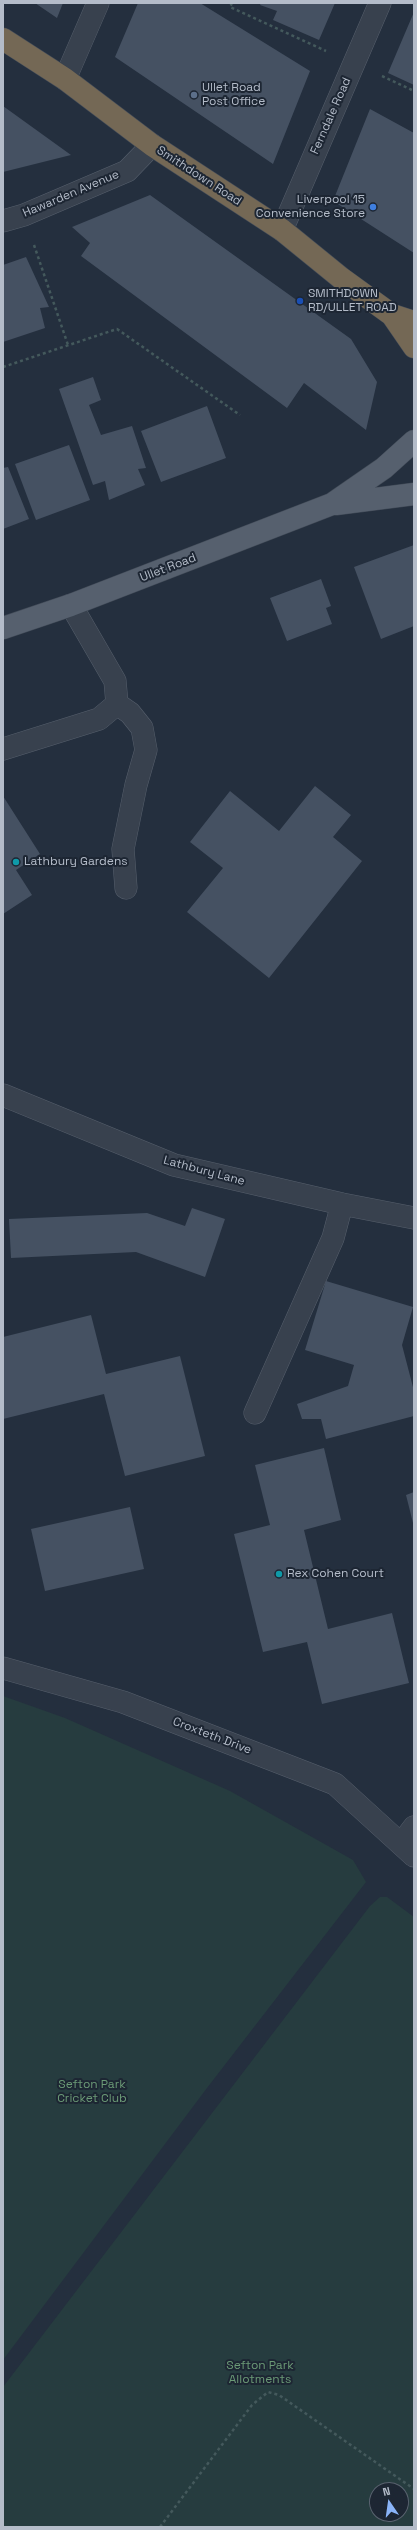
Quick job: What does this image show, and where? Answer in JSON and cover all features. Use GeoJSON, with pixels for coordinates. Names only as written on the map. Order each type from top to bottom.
{"type":"FeatureCollection","features":[{"type":"Feature","properties":{"kind":"highway","name":"Smithdown Road"},"geometry":{"type":"LineString","coordinates":[[3,39],[65,79],[152,145],[282,230],[341,278],[392,315],[414,322]]}},
{"type":"Feature","properties":{"kind":"highway","name":"Smithdown Road"},"geometry":{"type":"LineString","coordinates":[[392,315],[414,347]]}},
{"type":"Feature","properties":{"kind":"main road","name":"Ullet Road"},"geometry":{"type":"LineString","coordinates":[[3,628],[71,606],[332,504],[384,468],[414,441]]}},
{"type":"Feature","properties":{"kind":"main road","name":"Ullet Road"},"geometry":{"type":"LineString","coordinates":[[332,504],[414,494]]}},
{"type":"Feature","properties":{"kind":"street"},"geometry":{"type":"LineString","coordinates":[[65,79],[98,3]]}},
{"type":"Feature","properties":{"kind":"street","name":"Ferndale Road"},"geometry":{"type":"LineString","coordinates":[[282,230],[380,3]]}},
{"type":"Feature","properties":{"kind":"street","name":"Hawarden Avenue"},"geometry":{"type":"LineString","coordinates":[[3,221],[24,214],[127,171],[152,145]]}},
{"type":"Feature","properties":{"kind":"street"},"geometry":{"type":"LineString","coordinates":[[71,606],[115,681],[117,704]]}},
{"type":"Feature","properties":{"kind":"street"},"geometry":{"type":"LineString","coordinates":[[3,749],[99,719],[117,704]]}},
{"type":"Feature","properties":{"kind":"street"},"geometry":{"type":"LineString","coordinates":[[117,704],[130,713],[142,728],[146,750],[136,785],[123,849],[126,888]]}},
{"type":"Feature","properties":{"kind":"street","name":"Lathbury Lane"},"geometry":{"type":"LineString","coordinates":[[3,1095],[174,1165],[342,1204],[414,1218]]}},
{"type":"Feature","properties":{"kind":"street"},"geometry":{"type":"LineString","coordinates":[[256,1413],[333,1238],[342,1204]]}},
{"type":"Feature","properties":{"kind":"street","name":"Croxteth Drive"},"geometry":{"type":"LineString","coordinates":[[3,1668],[123,1702],[334,1784],[410,1842]]}},
{"type":"Feature","properties":{"kind":"path"},"geometry":{"type":"LineString","coordinates":[[232,3],[230,7],[354,64]]}},
{"type":"Feature","properties":{"kind":"path"},"geometry":{"type":"LineString","coordinates":[[24,214],[68,344]]}},
{"type":"Feature","properties":{"kind":"path"},"geometry":{"type":"LineString","coordinates":[[3,367],[68,344],[117,329],[240,415]]}},
{"type":"Feature","properties":{"kind":"path"},"geometry":{"type":"LineString","coordinates":[[160,2527],[252,2405],[268,2392],[285,2399],[414,2489]]}},
{"type":"Feature","properties":{"kind":"green space","name":"Sefton Park Cricket Club"},"geometry":{"type":"Polygon","coordinates":[[[3,1696],[65,1718],[230,1791],[353,1860],[366,1882],[207,2088],[3,2360],[3,1696]]]}},
{"type":"Feature","properties":{"kind":"green space","name":"Sefton Park Allotments"},"geometry":{"type":"Polygon","coordinates":[[[380,1897],[387,1897],[414,1917],[414,2527],[3,2527],[3,2387],[370,1906],[380,1897]]]}},
{"type":"Feature","properties":{"kind":"building"},"geometry":{"type":"Polygon","coordinates":[[[35,3],[63,3],[57,18],[35,3]]]}},
{"type":"Feature","properties":{"kind":"building"},"geometry":{"type":"Polygon","coordinates":[[[138,3],[200,3],[310,71],[273,164],[115,57],[138,3]]]}},
{"type":"Feature","properties":{"kind":"building"},"geometry":{"type":"Polygon","coordinates":[[[261,3],[335,3],[319,40],[273,20],[277,11],[260,5],[261,3]]]}},
{"type":"Feature","properties":{"kind":"building"},"geometry":{"type":"Polygon","coordinates":[[[414,12],[414,85],[388,73],[414,12]]]}},
{"type":"Feature","properties":{"kind":"building"},"geometry":{"type":"Polygon","coordinates":[[[3,106],[71,155],[3,172],[3,106]]]}},
{"type":"Feature","properties":{"kind":"building"},"geometry":{"type":"Polygon","coordinates":[[[370,109],[414,133],[414,253],[333,201],[370,109]]]}},
{"type":"Feature","properties":{"kind":"building"},"geometry":{"type":"Polygon","coordinates":[[[150,195],[351,339],[377,382],[366,430],[304,383],[287,408],[81,256],[90,243],[72,227],[150,195]]]}},
{"type":"Feature","properties":{"kind":"building"},"geometry":{"type":"Polygon","coordinates":[[[26,257],[49,307],[40,308],[45,328],[3,342],[3,265],[26,257]]]}},
{"type":"Feature","properties":{"kind":"building"},"geometry":{"type":"Polygon","coordinates":[[[93,377],[101,400],[89,405],[101,435],[132,426],[146,468],[138,469],[145,485],[109,500],[105,481],[93,485],[59,389],[93,377]]]}},
{"type":"Feature","properties":{"kind":"building"},"geometry":{"type":"Polygon","coordinates":[[[207,406],[226,458],[161,482],[141,431],[207,406]]]}},
{"type":"Feature","properties":{"kind":"building"},"geometry":{"type":"Polygon","coordinates":[[[69,445],[90,500],[36,520],[15,464],[69,445]]]}},
{"type":"Feature","properties":{"kind":"building"},"geometry":{"type":"Polygon","coordinates":[[[8,467],[29,519],[3,529],[3,468],[8,467]]]}},
{"type":"Feature","properties":{"kind":"building"},"geometry":{"type":"Polygon","coordinates":[[[414,545],[414,626],[381,639],[354,567],[414,545]]]}},
{"type":"Feature","properties":{"kind":"building"},"geometry":{"type":"Polygon","coordinates":[[[321,579],[331,606],[326,608],[332,624],[287,641],[270,598],[321,579]]]}},
{"type":"Feature","properties":{"kind":"building"},"geometry":{"type":"Polygon","coordinates":[[[315,786],[351,815],[333,837],[362,861],[269,978],[187,912],[223,868],[190,842],[230,791],[279,831],[315,786]]]}},
{"type":"Feature","properties":{"kind":"building","name":"Lathbury Gardens"},"geometry":{"type":"Polygon","coordinates":[[[3,796],[40,854],[16,870],[32,895],[3,914],[3,796]]]}},
{"type":"Feature","properties":{"kind":"building"},"geometry":{"type":"Polygon","coordinates":[[[192,1208],[225,1219],[205,1277],[136,1252],[11,1258],[9,1219],[147,1213],[185,1226],[192,1208]]]}},
{"type":"Feature","properties":{"kind":"building"},"geometry":{"type":"Polygon","coordinates":[[[326,1281],[413,1307],[402,1345],[414,1391],[414,1416],[326,1439],[321,1419],[302,1419],[297,1404],[348,1386],[354,1365],[305,1350],[326,1281]]]}},
{"type":"Feature","properties":{"kind":"building"},"geometry":{"type":"Polygon","coordinates":[[[91,1315],[106,1374],[180,1356],[205,1456],[125,1476],[104,1394],[3,1419],[3,1337],[91,1315]]]}},
{"type":"Feature","properties":{"kind":"building","name":"Rex Cohen Court"},"geometry":{"type":"Polygon","coordinates":[[[324,1448],[341,1520],[304,1530],[328,1629],[392,1613],[409,1683],[322,1704],[307,1642],[263,1652],[234,1534],[270,1525],[255,1465],[324,1448]]]}},
{"type":"Feature","properties":{"kind":"building"},"geometry":{"type":"Polygon","coordinates":[[[414,1492],[414,1523],[413,1523],[406,1495],[414,1492]]]}},
{"type":"Feature","properties":{"kind":"building"},"geometry":{"type":"Polygon","coordinates":[[[130,1507],[144,1569],[45,1591],[31,1529],[130,1507]]]}},
{"type":"Feature","properties":{"kind":"place","name":"Ullet Road Post Office"},"geometry":{"type":"Point","coordinates":[194,95]}},
{"type":"Feature","properties":{"kind":"place","name":"Liverpool 15 Convenience Store"},"geometry":{"type":"Point","coordinates":[373,207]}},
{"type":"Feature","properties":{"kind":"place","name":"SMITHDOWN RD/ULLET ROAD"},"geometry":{"type":"Point","coordinates":[300,301]}},
{"type":"Feature","properties":{"kind":"place","name":"Lathbury Gardens"},"geometry":{"type":"Point","coordinates":[16,862]}},
{"type":"Feature","properties":{"kind":"place","name":"Rex Cohen Court"},"geometry":{"type":"Point","coordinates":[279,1574]}}]}
